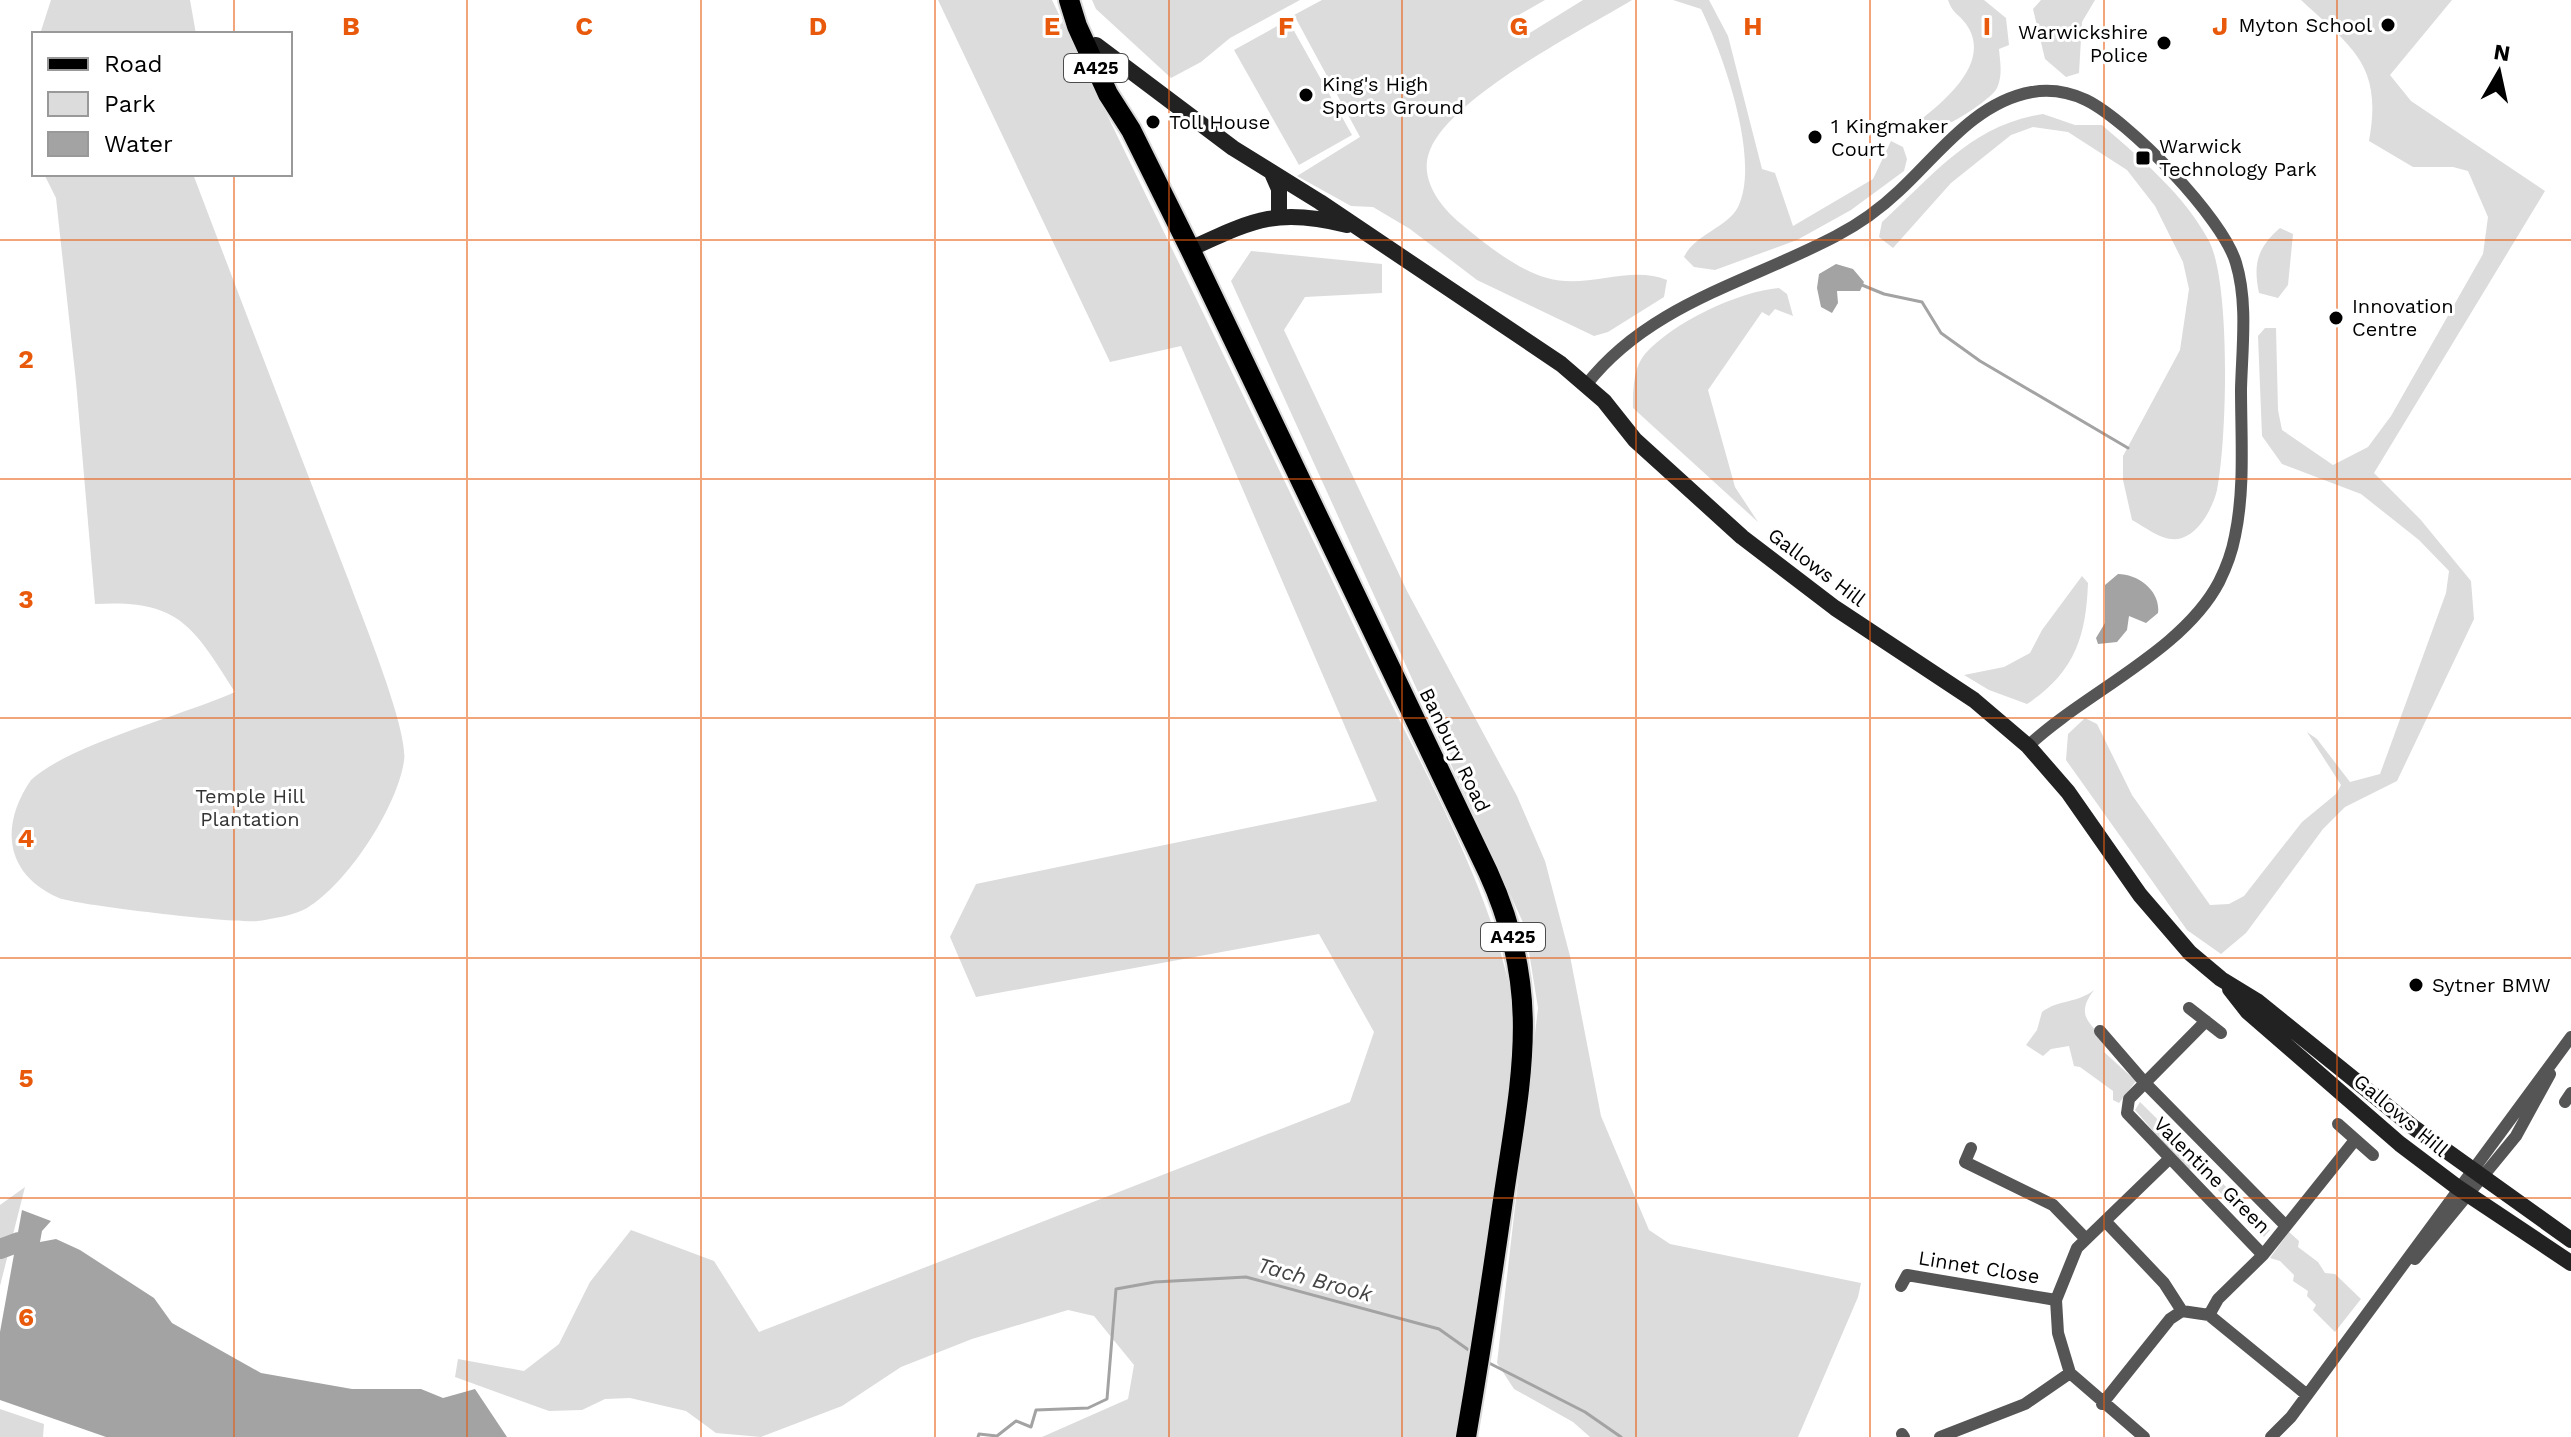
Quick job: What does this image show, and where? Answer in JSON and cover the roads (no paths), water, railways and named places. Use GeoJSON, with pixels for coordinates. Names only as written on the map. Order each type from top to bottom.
{"type":"FeatureCollection","features":[{"type":"Feature","properties":{"kind":"main road","name":"Banbury Road"},"geometry":{"type":"LineString","coordinates":[[1070,0],[1085,18],[1125,101],[1131,130]]}},
{"type":"Feature","properties":{"kind":"main road","name":"Banbury Road"},"geometry":{"type":"LineString","coordinates":[[1070,0],[1077,26],[1102,81],[1131,130],[1190,249],[1492,881],[1516,950],[1524,1005],[1521,1082],[1466,1437]]}},
{"type":"Feature","properties":{"kind":"street","name":"Gallows Hill"},"geometry":{"type":"LineString","coordinates":[[1096,45],[1233,148],[1529,340],[1586,385],[1665,476],[1835,608],[1974,700],[2028,746],[2068,792],[2166,929],[2221,979],[2248,1012],[2400,1144],[2571,1263]]}},
{"type":"Feature","properties":{"kind":"street"},"geometry":{"type":"LineString","coordinates":[[1586,385],[1628,341],[1692,300],[1828,240],[1872,215],[1951,139],[1993,107],[2019,95],[2049,91],[2074,95],[2107,112],[2137,137],[2207,213],[2236,263],[2242,311],[2239,511],[2225,569],[2217,586],[2188,622],[2028,746]]}},
{"type":"Feature","properties":{"kind":"street"},"geometry":{"type":"LineString","coordinates":[[1272,173],[1279,189],[1279,215]]}},
{"type":"Feature","properties":{"kind":"street","name":"Gallows Hill"},"geometry":{"type":"LineString","coordinates":[[1190,249],[1252,221],[1279,215],[1306,217],[1352,227]]}},
{"type":"Feature","properties":{"kind":"street","name":"Gallows Hill"},"geometry":{"type":"LineString","coordinates":[[2221,979],[2257,1001],[2362,1088],[2571,1240]]}},
{"type":"Feature","properties":{"kind":"street"},"geometry":{"type":"LineString","coordinates":[[2189,1008],[2221,1033]]}},
{"type":"Feature","properties":{"kind":"street"},"geometry":{"type":"LineString","coordinates":[[2145,1083],[2206,1021]]}},
{"type":"Feature","properties":{"kind":"street"},"geometry":{"type":"LineString","coordinates":[[2100,1031],[2145,1083],[2285,1225]]}},
{"type":"Feature","properties":{"kind":"street"},"geometry":{"type":"LineString","coordinates":[[2271,1437],[2478,1174],[2571,1037]]}},
{"type":"Feature","properties":{"kind":"street","name":"Valentine Green"},"geometry":{"type":"LineString","coordinates":[[2145,1083],[2129,1099],[2127,1113],[2168,1160],[2263,1255]]}},
{"type":"Feature","properties":{"kind":"street"},"geometry":{"type":"LineString","coordinates":[[2338,1124],[2373,1155]]}},
{"type":"Feature","properties":{"kind":"street"},"geometry":{"type":"LineString","coordinates":[[2209,1315],[2218,1299],[2263,1255],[2355,1140]]}},
{"type":"Feature","properties":{"kind":"street"},"geometry":{"type":"LineString","coordinates":[[1959,1175],[1971,1148]]}},
{"type":"Feature","properties":{"kind":"street"},"geometry":{"type":"LineString","coordinates":[[2137,1435],[2070,1373],[2058,1333],[2056,1300],[2070,1261],[2086,1239],[2168,1160]]}},
{"type":"Feature","properties":{"kind":"street"},"geometry":{"type":"LineString","coordinates":[[1965,1162],[2053,1205],[2086,1239]]}},
{"type":"Feature","properties":{"kind":"street"},"geometry":{"type":"LineString","coordinates":[[2106,1222],[2164,1283],[2182,1311]]}},
{"type":"Feature","properties":{"kind":"street","name":"Linnet Close"},"geometry":{"type":"LineString","coordinates":[[1911,1261],[1904,1280],[2056,1300]]}},
{"type":"Feature","properties":{"kind":"street"},"geometry":{"type":"LineString","coordinates":[[2102,1404],[2170,1319],[2182,1311],[2209,1315],[2307,1395]]}},
{"type":"Feature","properties":{"kind":"street"},"geometry":{"type":"LineString","coordinates":[[1940,1437],[2025,1404],[2070,1373]]}},
{"type":"Feature","properties":{"kind":"water"},"geometry":{"type":"Polygon","coordinates":[[[1836,264],[1853,269],[1864,282],[1860,291],[1837,291],[1838,303],[1832,313],[1821,307],[1817,288],[1819,274],[1836,264]]]}},
{"type":"Feature","properties":{"kind":"water"},"geometry":{"type":"Polygon","coordinates":[[[2118,574],[2133,577],[2147,585],[2156,598],[2158,613],[2146,623],[2129,616],[2127,630],[2117,642],[2098,644],[2096,638],[2105,623],[2105,585],[2118,574]]]}},
{"type":"Feature","properties":{"kind":"water"},"geometry":{"type":"Polygon","coordinates":[[[22,1210],[51,1221],[42,1231],[40,1242],[56,1239],[80,1250],[154,1298],[172,1323],[261,1373],[352,1389],[421,1389],[443,1398],[475,1389],[507,1437],[106,1437],[0,1400],[0,1332],[22,1210]]]}},
{"type":"Feature","properties":{"kind":"waterway"},"geometry":{"type":"LineString","coordinates":[[1862,285],[1884,294],[1922,302],[1941,333],[1980,361],[2128,448]]}},
{"type":"Feature","properties":{"kind":"waterway"},"geometry":{"type":"LineString","coordinates":[[0,1249],[19,1242]]}},
{"type":"Feature","properties":{"kind":"waterway","name":"Tach Brook"},"geometry":{"type":"LineString","coordinates":[[978,1437],[979,1434],[997,1436],[1016,1421],[1031,1427],[1036,1410],[1088,1408],[1107,1399],[1116,1289],[1155,1282],[1246,1277],[1439,1329],[1470,1351]]}},
{"type":"Feature","properties":{"kind":"waterway","name":"Tach Brook"},"geometry":{"type":"LineString","coordinates":[[1489,1363],[1585,1412],[1621,1437]]}},
{"type":"Feature","properties":{"kind":"place","name":"Myton School"},"geometry":{"type":"Point","coordinates":[2388,25]}},
{"type":"Feature","properties":{"kind":"place","name":"Warwickshire Police"},"geometry":{"type":"Point","coordinates":[2164,43]}},
{"type":"Feature","properties":{"kind":"place","name":"King's High Sports Ground"},"geometry":{"type":"Point","coordinates":[1306,95]}},
{"type":"Feature","properties":{"kind":"place","name":"Toll House"},"geometry":{"type":"Point","coordinates":[1153,122]}},
{"type":"Feature","properties":{"kind":"place","name":"1 Kingmaker Court"},"geometry":{"type":"Point","coordinates":[1815,137]}},
{"type":"Feature","properties":{"kind":"place","name":"Warwick Technology Park"},"geometry":{"type":"Point","coordinates":[2143,158]}},
{"type":"Feature","properties":{"kind":"place","name":"Innovation Centre"},"geometry":{"type":"Point","coordinates":[2336,318]}},
{"type":"Feature","properties":{"kind":"place","name":"Sytner BMW"},"geometry":{"type":"Point","coordinates":[2416,985]}},
{"type":"Feature","properties":{"kind":"park label","name":"Temple Hill Plantation"},"geometry":{"type":"Point","coordinates":[250,808]}}]}
